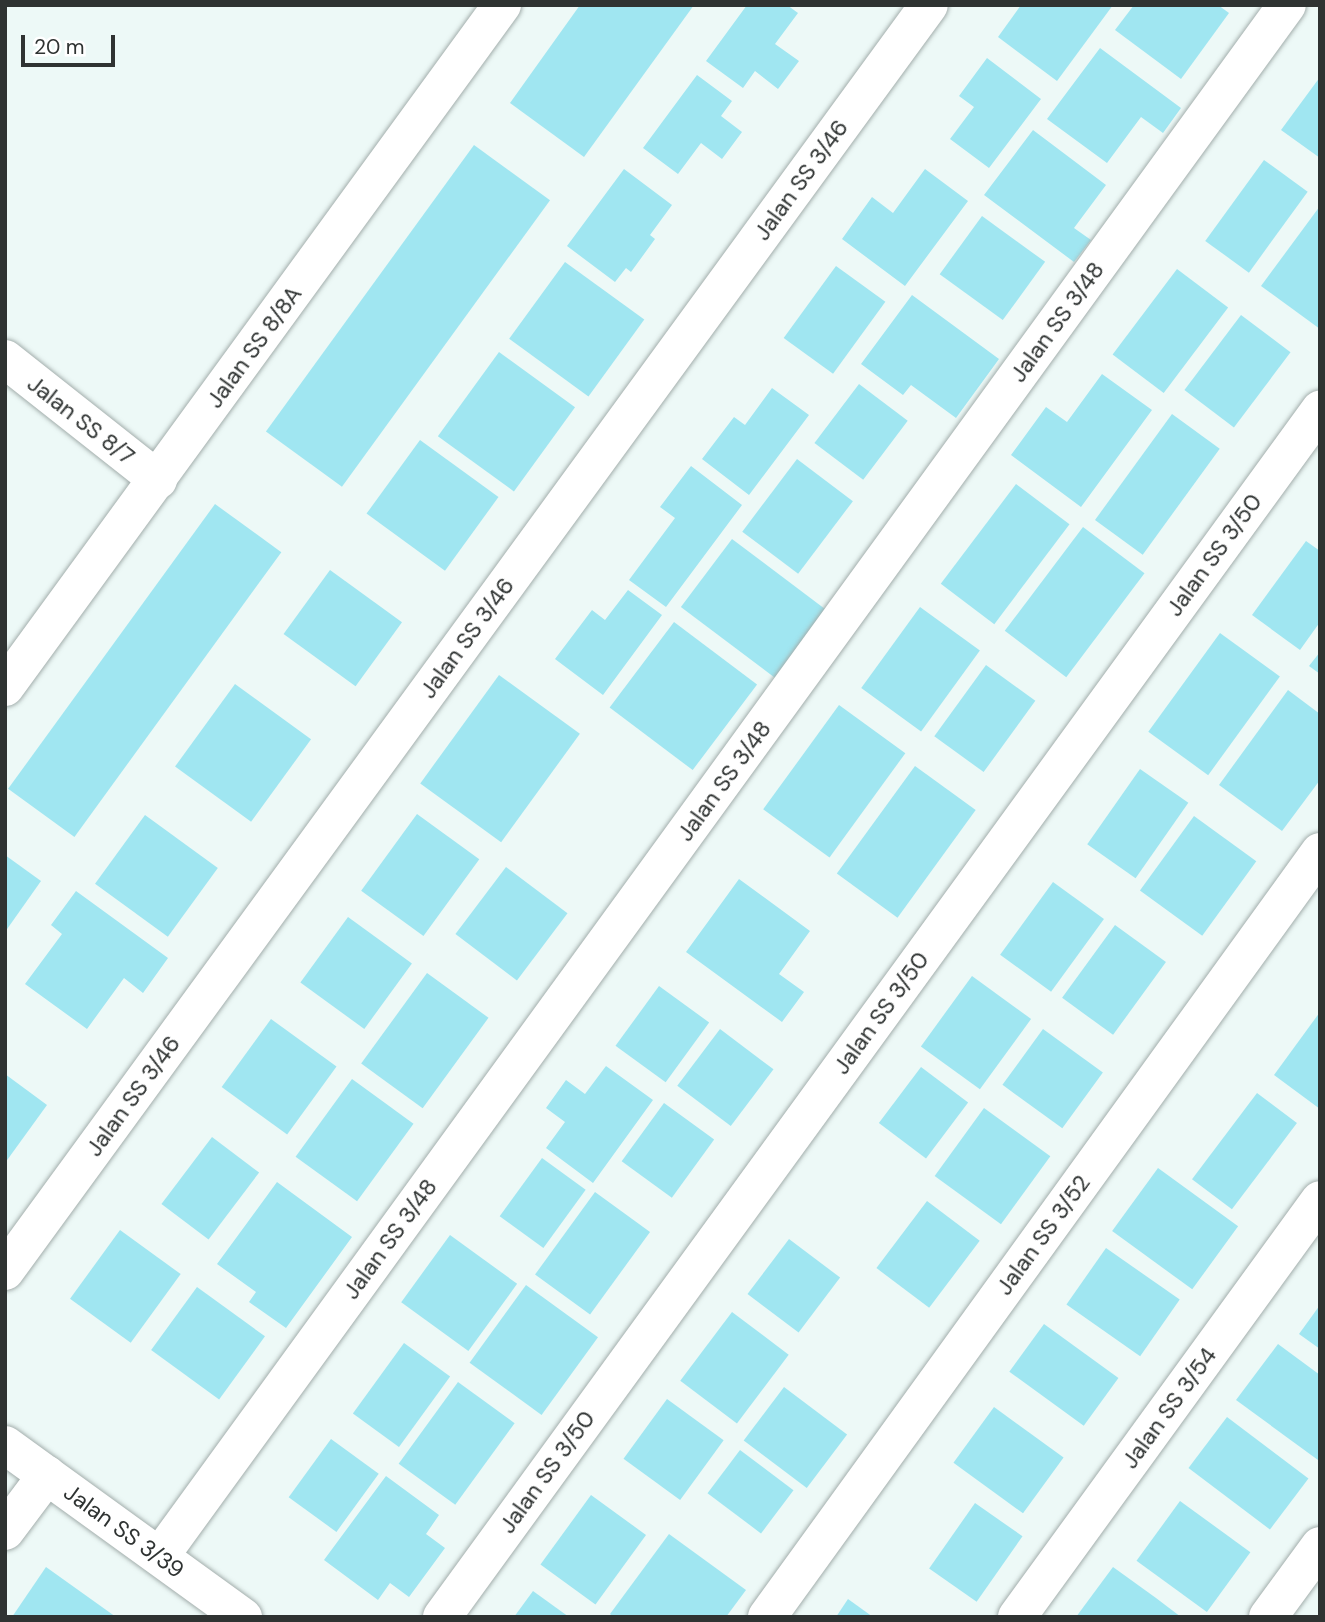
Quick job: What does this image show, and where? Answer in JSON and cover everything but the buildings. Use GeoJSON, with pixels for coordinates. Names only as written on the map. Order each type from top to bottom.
{"type":"FeatureCollection","features":[{"type":"Feature","properties":{"kind":"street","name":"Jalan SS 8/8A"},"geometry":{"type":"LineString","coordinates":[[5,687],[502,5]]}},
{"type":"Feature","properties":{"kind":"street","name":"Jalan SS 3/46"},"geometry":{"type":"LineString","coordinates":[[5,1271],[929,5]]}},
{"type":"Feature","properties":{"kind":"street","name":"Jalan SS 3/48"},"geometry":{"type":"LineString","coordinates":[[160,1556],[1287,5]]}},
{"type":"Feature","properties":{"kind":"street","name":"Jalan SS 8/7"},"geometry":{"type":"LineString","coordinates":[[5,359],[158,480]]}},
{"type":"Feature","properties":{"kind":"street","name":"Jalan SS 3/50"},"geometry":{"type":"LineString","coordinates":[[442,1617],[1320,410]]}},
{"type":"Feature","properties":{"kind":"street","name":"Jalan SS 3/52"},"geometry":{"type":"LineString","coordinates":[[767,1617],[1320,852]]}},
{"type":"Feature","properties":{"kind":"street","name":"Jalan SS 3/54"},"geometry":{"type":"LineString","coordinates":[[1017,1617],[1320,1200]]}},
{"type":"Feature","properties":{"kind":"street","name":"Jalan SS 3/39"},"geometry":{"type":"LineString","coordinates":[[5,1445],[243,1617]]}},
{"type":"Feature","properties":{"kind":"street"},"geometry":{"type":"LineString","coordinates":[[5,1531],[47,1475]]}},
{"type":"Feature","properties":{"kind":"street"},"geometry":{"type":"LineString","coordinates":[[1268,1617],[1320,1546]]}}]}
